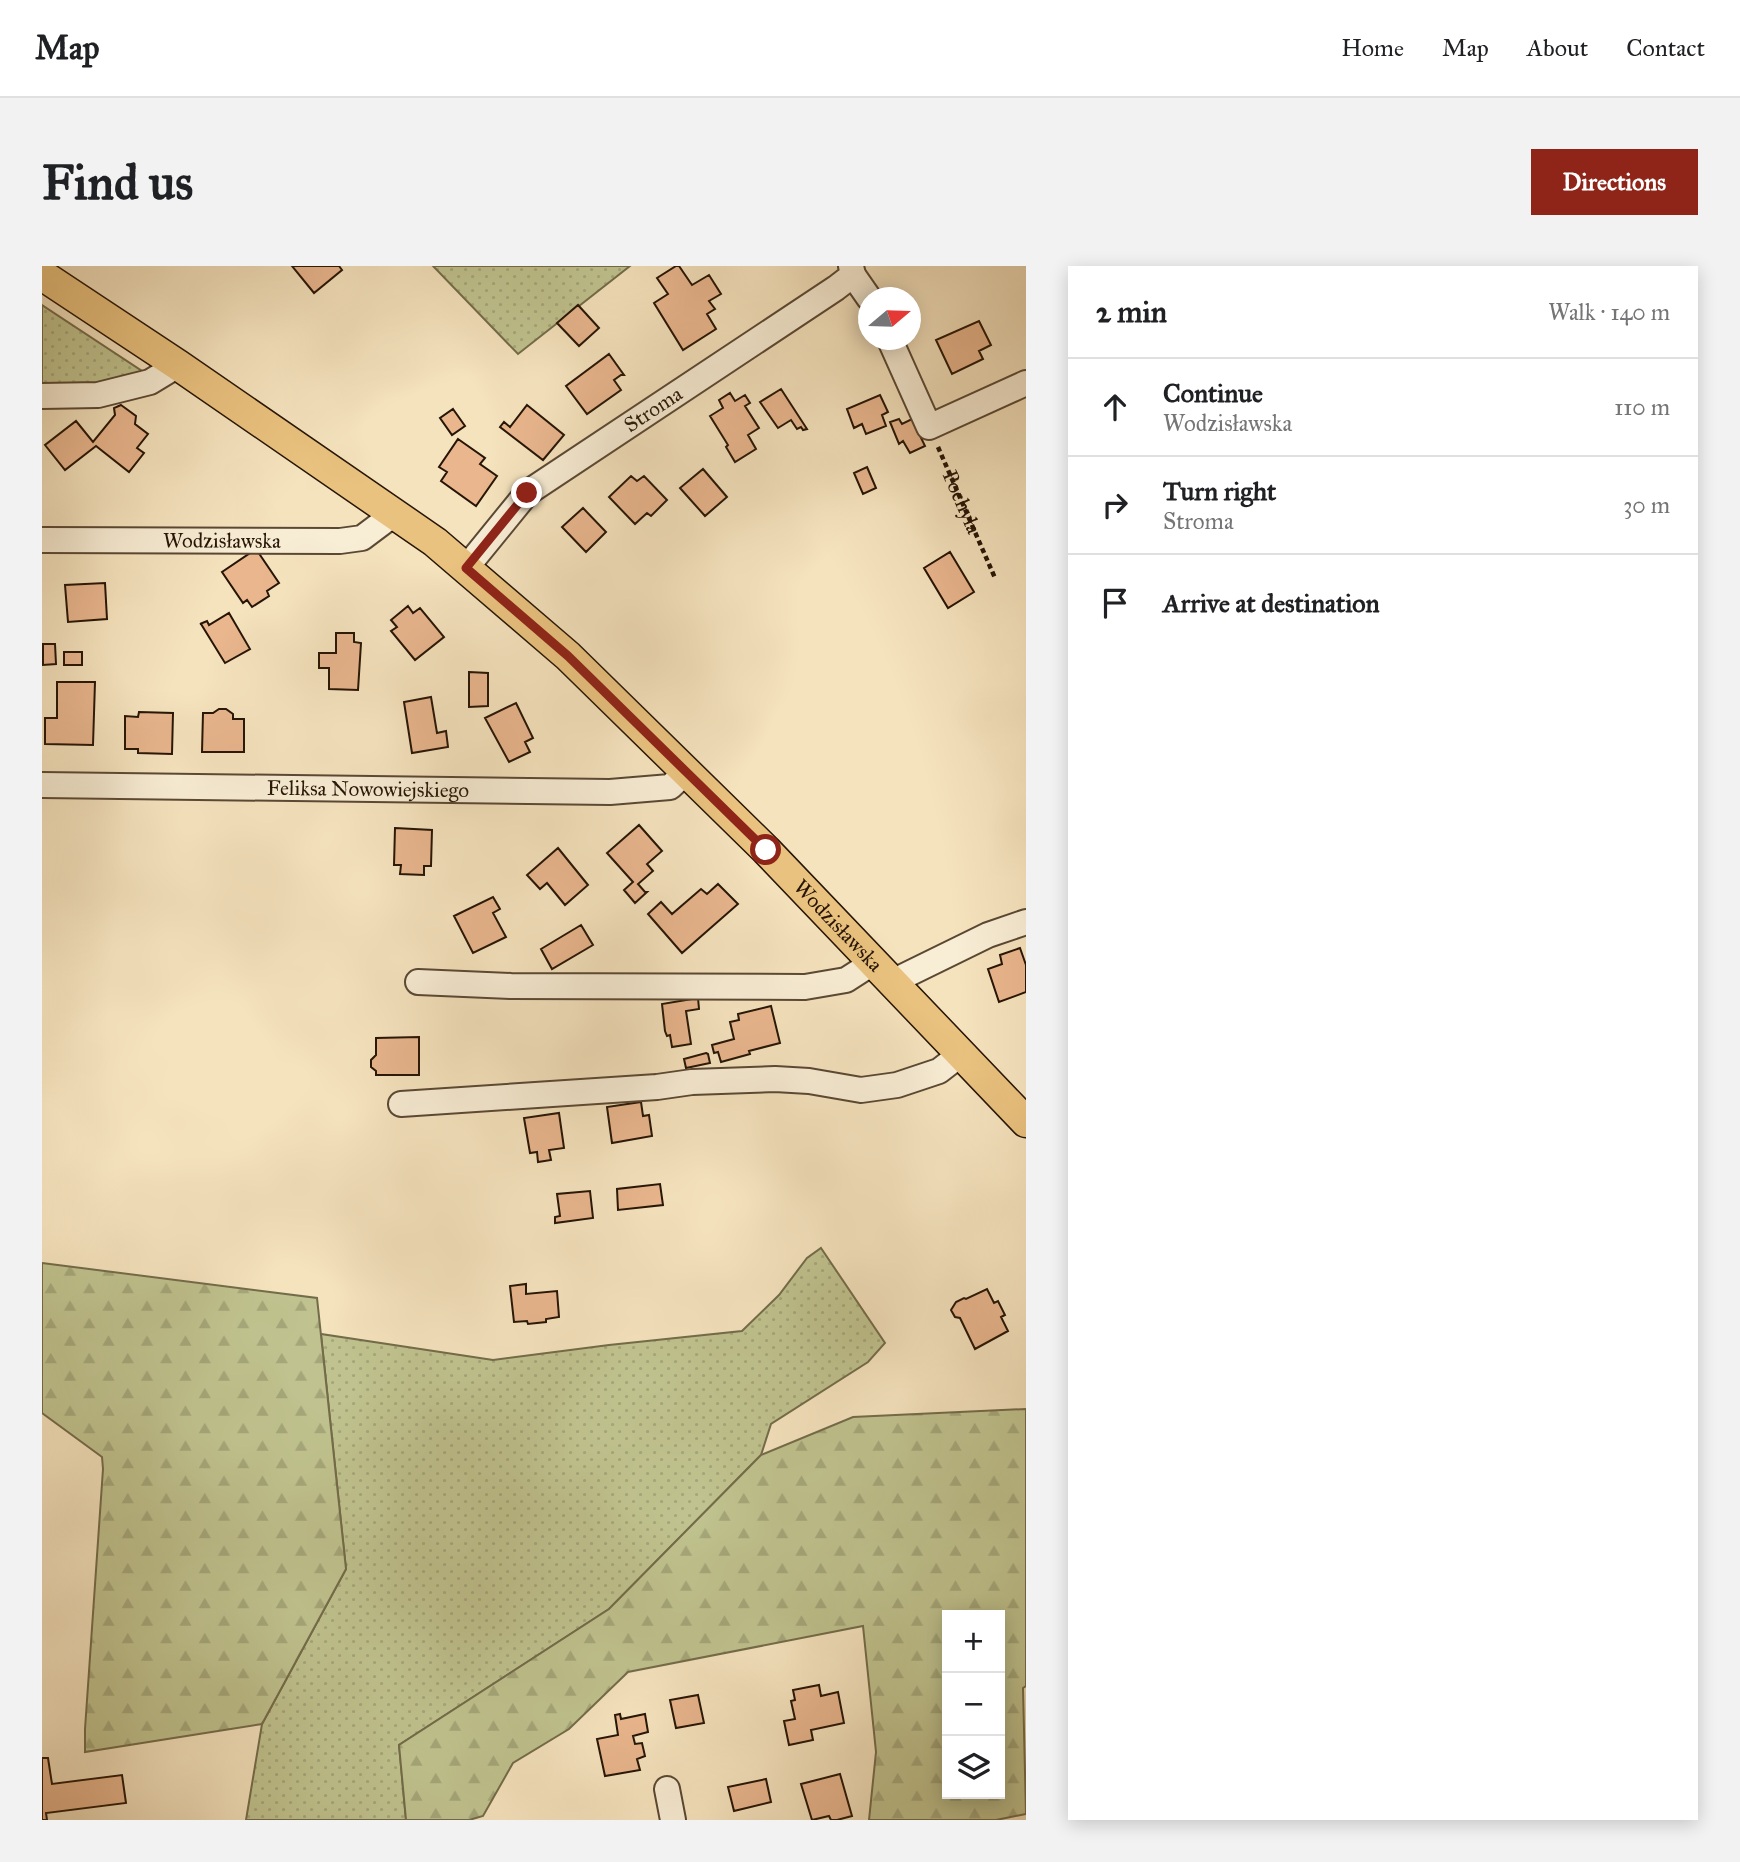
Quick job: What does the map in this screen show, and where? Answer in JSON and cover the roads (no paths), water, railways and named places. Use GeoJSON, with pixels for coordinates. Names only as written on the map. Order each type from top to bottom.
{"type":"FeatureCollection","features":[{"type":"Feature","properties":{"kind":"main road","name":"Wodzisławska"},"geometry":{"type":"LineString","coordinates":[[42,275],[435,542],[466,568],[568,656],[766,850],[1026,1122]]}},
{"type":"Feature","properties":{"kind":"street"},"geometry":{"type":"LineString","coordinates":[[852,270],[862,287]]}},
{"type":"Feature","properties":{"kind":"street","name":"Stroma"},"geometry":{"type":"LineString","coordinates":[[466,568],[527,493],[836,288],[852,270]]}},
{"type":"Feature","properties":{"kind":"street"},"geometry":{"type":"LineString","coordinates":[[894,350],[929,427],[1026,383]]}},
{"type":"Feature","properties":{"kind":"street"},"geometry":{"type":"LineString","coordinates":[[42,396],[98,395],[150,382],[178,365]]}},
{"type":"Feature","properties":{"kind":"street","name":"Wodzisławska"},"geometry":{"type":"LineString","coordinates":[[42,540],[340,541],[362,538],[394,514]]}},
{"type":"Feature","properties":{"kind":"street","name":"Feliksa Nowowiejskiego"},"geometry":{"type":"LineString","coordinates":[[42,785],[610,792],[670,787],[686,772]]}},
{"type":"Feature","properties":{"kind":"street"},"geometry":{"type":"LineString","coordinates":[[418,982],[511,986],[805,987],[883,972],[1026,922]]}},
{"type":"Feature","properties":{"kind":"street"},"geometry":{"type":"LineString","coordinates":[[401,1104],[747,1080],[809,1081],[861,1090],[897,1086],[939,1072],[961,1054]]}},
{"type":"Feature","properties":{"kind":"street"},"geometry":{"type":"LineString","coordinates":[[667,1789],[673,1820]]}}]}
